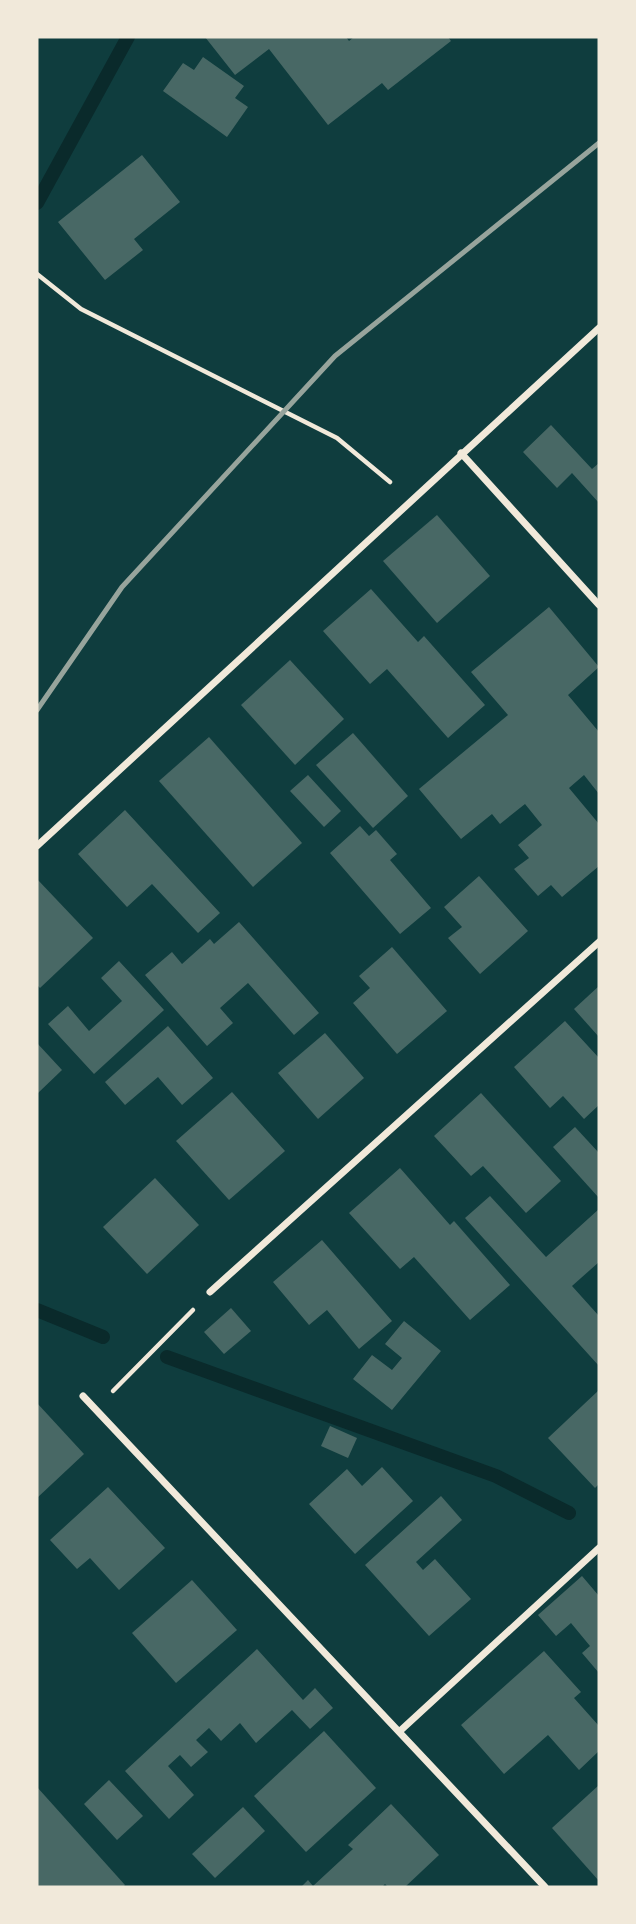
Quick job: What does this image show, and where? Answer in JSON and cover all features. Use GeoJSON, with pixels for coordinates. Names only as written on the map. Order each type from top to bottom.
{"type":"FeatureCollection","features":[{"type":"Feature","properties":{"kind":"street"},"geometry":{"type":"LineString","coordinates":[[37,846],[599,328]]}},
{"type":"Feature","properties":{"kind":"street"},"geometry":{"type":"LineString","coordinates":[[461,453],[599,605]]}},
{"type":"Feature","properties":{"kind":"street"},"geometry":{"type":"LineString","coordinates":[[210,1292],[599,942]]}},
{"type":"Feature","properties":{"kind":"street"},"geometry":{"type":"LineString","coordinates":[[83,1396],[545,1887]]}},
{"type":"Feature","properties":{"kind":"street"},"geometry":{"type":"LineString","coordinates":[[400,1731],[599,1548]]}},
{"type":"Feature","properties":{"kind":"path"},"geometry":{"type":"LineString","coordinates":[[37,274],[81,309],[337,438],[411,500]]}},
{"type":"Feature","properties":{"kind":"path"},"geometry":{"type":"LineString","coordinates":[[95,1409],[210,1292]]}},
{"type":"Feature","properties":{"kind":"building"},"geometry":{"type":"Polygon","coordinates":[[[205,37],[346,37],[349,41],[354,37],[448,37],[451,41],[388,90],[382,83],[328,125],[269,49],[235,75],[205,37]]]}},
{"type":"Feature","properties":{"kind":"building"},"geometry":{"type":"Polygon","coordinates":[[[203,57],[244,86],[235,98],[248,107],[227,137],[163,91],[183,63],[194,70],[203,57]]]}},
{"type":"Feature","properties":{"kind":"building"},"geometry":{"type":"Polygon","coordinates":[[[142,155],[180,202],[134,239],[143,250],[105,280],[58,222],[142,155]]]}},
{"type":"Feature","properties":{"kind":"building"},"geometry":{"type":"Polygon","coordinates":[[[551,425],[592,469],[599,463],[599,503],[572,473],[557,488],[523,452],[551,425]]]}},
{"type":"Feature","properties":{"kind":"building"},"geometry":{"type":"Polygon","coordinates":[[[437,515],[490,576],[437,623],[383,561],[437,515]]]}},
{"type":"Feature","properties":{"kind":"building"},"geometry":{"type":"Polygon","coordinates":[[[371,589],[418,642],[424,636],[485,705],[448,738],[387,669],[370,684],[323,631],[371,589]]]}},
{"type":"Feature","properties":{"kind":"building"},"geometry":{"type":"Polygon","coordinates":[[[549,607],[599,667],[568,695],[599,732],[599,794],[584,775],[569,788],[599,824],[599,866],[562,897],[551,885],[538,896],[514,869],[529,858],[518,845],[542,825],[525,804],[500,824],[492,814],[461,839],[419,789],[508,715],[471,672],[549,607]]]}},
{"type":"Feature","properties":{"kind":"building"},"geometry":{"type":"Polygon","coordinates":[[[290,660],[344,719],[295,765],[241,705],[290,660]]]}},
{"type":"Feature","properties":{"kind":"building"},"geometry":{"type":"Polygon","coordinates":[[[353,733],[408,796],[373,828],[316,765],[353,733]]]}},
{"type":"Feature","properties":{"kind":"building"},"geometry":{"type":"Polygon","coordinates":[[[209,737],[302,843],[253,887],[159,781],[209,737]]]}},
{"type":"Feature","properties":{"kind":"building"},"geometry":{"type":"Polygon","coordinates":[[[308,775],[341,811],[324,827],[290,791],[308,775]]]}},
{"type":"Feature","properties":{"kind":"building"},"geometry":{"type":"Polygon","coordinates":[[[125,810],[220,913],[198,933],[152,884],[127,907],[78,854],[125,810]]]}},
{"type":"Feature","properties":{"kind":"building"},"geometry":{"type":"Polygon","coordinates":[[[360,826],[369,836],[376,830],[397,854],[390,860],[431,908],[400,934],[330,853],[360,826]]]}},
{"type":"Feature","properties":{"kind":"building"},"geometry":{"type":"Polygon","coordinates":[[[479,876],[528,931],[480,974],[448,938],[462,927],[444,907],[479,876]]]}},
{"type":"Feature","properties":{"kind":"building"},"geometry":{"type":"Polygon","coordinates":[[[37,879],[93,938],[40,988],[37,985],[37,879]]]}},
{"type":"Feature","properties":{"kind":"building"},"geometry":{"type":"Polygon","coordinates":[[[239,922],[319,1013],[294,1035],[248,983],[220,1008],[233,1023],[207,1046],[145,975],[172,952],[182,964],[210,939],[214,944],[239,922]]]}},
{"type":"Feature","properties":{"kind":"building"},"geometry":{"type":"Polygon","coordinates":[[[392,947],[447,1011],[397,1054],[353,1003],[370,988],[359,976],[392,947]]]}},
{"type":"Feature","properties":{"kind":"building"},"geometry":{"type":"Polygon","coordinates":[[[119,961],[164,1010],[94,1074],[48,1024],[68,1006],[89,1031],[122,1001],[101,978],[119,961]]]}},
{"type":"Feature","properties":{"kind":"building"},"geometry":{"type":"Polygon","coordinates":[[[599,986],[599,1037],[574,1009],[599,986]]]}},
{"type":"Feature","properties":{"kind":"building"},"geometry":{"type":"Polygon","coordinates":[[[565,1021],[599,1058],[599,1105],[584,1119],[563,1096],[550,1108],[514,1067],[565,1021]]]}},
{"type":"Feature","properties":{"kind":"building"},"geometry":{"type":"Polygon","coordinates":[[[168,1026],[213,1078],[182,1105],[158,1077],[125,1105],[105,1082],[168,1026]]]}},
{"type":"Feature","properties":{"kind":"building"},"geometry":{"type":"Polygon","coordinates":[[[325,1033],[364,1078],[318,1119],[278,1073],[325,1033]]]}},
{"type":"Feature","properties":{"kind":"building"},"geometry":{"type":"Polygon","coordinates":[[[37,1043],[62,1070],[37,1094],[37,1043]]]}},
{"type":"Feature","properties":{"kind":"building"},"geometry":{"type":"Polygon","coordinates":[[[232,1092],[285,1151],[229,1200],[176,1141],[232,1092]]]}},
{"type":"Feature","properties":{"kind":"building"},"geometry":{"type":"Polygon","coordinates":[[[481,1093],[561,1181],[526,1213],[483,1166],[471,1176],[434,1136],[481,1093]]]}},
{"type":"Feature","properties":{"kind":"building"},"geometry":{"type":"Polygon","coordinates":[[[575,1127],[599,1153],[599,1198],[553,1147],[575,1127]]]}},
{"type":"Feature","properties":{"kind":"building"},"geometry":{"type":"Polygon","coordinates":[[[400,1168],[450,1225],[454,1221],[510,1285],[470,1320],[414,1257],[400,1269],[349,1213],[400,1168]]]}},
{"type":"Feature","properties":{"kind":"building"},"geometry":{"type":"Polygon","coordinates":[[[155,1178],[199,1225],[147,1274],[103,1227],[155,1178]]]}},
{"type":"Feature","properties":{"kind":"building"},"geometry":{"type":"Polygon","coordinates":[[[490,1196],[546,1257],[599,1209],[599,1262],[572,1286],[599,1316],[599,1366],[465,1218],[490,1196]]]}},
{"type":"Feature","properties":{"kind":"building"},"geometry":{"type":"Polygon","coordinates":[[[322,1240],[392,1321],[359,1349],[327,1310],[309,1325],[273,1282],[322,1240]]]}},
{"type":"Feature","properties":{"kind":"building"},"geometry":{"type":"Polygon","coordinates":[[[231,1308],[251,1331],[224,1354],[204,1332],[231,1308]]]}},
{"type":"Feature","properties":{"kind":"building"},"geometry":{"type":"Polygon","coordinates":[[[404,1321],[441,1351],[392,1410],[353,1379],[372,1355],[392,1370],[402,1358],[385,1344],[404,1321]]]}},
{"type":"Feature","properties":{"kind":"building"},"geometry":{"type":"Polygon","coordinates":[[[599,1390],[599,1484],[595,1488],[548,1438],[599,1390]]]}},
{"type":"Feature","properties":{"kind":"building"},"geometry":{"type":"Polygon","coordinates":[[[37,1403],[84,1454],[37,1498],[37,1403]]]}},
{"type":"Feature","properties":{"kind":"building"},"geometry":{"type":"Polygon","coordinates":[[[330,1426],[357,1438],[348,1458],[321,1446],[330,1426]]]}},
{"type":"Feature","properties":{"kind":"building"},"geometry":{"type":"Polygon","coordinates":[[[382,1467],[413,1501],[355,1554],[309,1504],[347,1469],[362,1486],[382,1467]]]}},
{"type":"Feature","properties":{"kind":"building"},"geometry":{"type":"Polygon","coordinates":[[[108,1487],[165,1548],[119,1590],[90,1558],[77,1569],[50,1540],[108,1487]]]}},
{"type":"Feature","properties":{"kind":"building"},"geometry":{"type":"Polygon","coordinates":[[[441,1496],[462,1520],[416,1562],[423,1570],[435,1559],[471,1599],[429,1636],[365,1565],[441,1496]]]}},
{"type":"Feature","properties":{"kind":"building"},"geometry":{"type":"Polygon","coordinates":[[[582,1576],[599,1596],[599,1673],[582,1653],[590,1646],[571,1623],[556,1636],[538,1615],[582,1576]]]}},
{"type":"Feature","properties":{"kind":"building"},"geometry":{"type":"Polygon","coordinates":[[[192,1580],[237,1630],[176,1683],[132,1633],[192,1580]]]}},
{"type":"Feature","properties":{"kind":"building"},"geometry":{"type":"Polygon","coordinates":[[[257,1649],[303,1700],[315,1688],[333,1708],[310,1729],[292,1710],[256,1743],[240,1723],[221,1741],[209,1728],[196,1740],[208,1752],[191,1767],[180,1755],[168,1766],[194,1795],[169,1819],[125,1771],[257,1649]]]}},
{"type":"Feature","properties":{"kind":"building"},"geometry":{"type":"Polygon","coordinates":[[[544,1651],[581,1692],[574,1698],[599,1726],[599,1751],[579,1770],[548,1735],[504,1774],[461,1725],[544,1651]]]}},
{"type":"Feature","properties":{"kind":"building"},"geometry":{"type":"Polygon","coordinates":[[[324,1731],[376,1788],[306,1852],[254,1796],[324,1731]]]}},
{"type":"Feature","properties":{"kind":"building"},"geometry":{"type":"Polygon","coordinates":[[[109,1780],[143,1816],[117,1840],[84,1804],[109,1780]]]}},
{"type":"Feature","properties":{"kind":"building"},"geometry":{"type":"Polygon","coordinates":[[[599,1785],[599,1881],[552,1828],[599,1785]]]}},
{"type":"Feature","properties":{"kind":"building"},"geometry":{"type":"Polygon","coordinates":[[[37,1787],[125,1885],[123,1887],[37,1887],[37,1787]]]}},
{"type":"Feature","properties":{"kind":"building"},"geometry":{"type":"Polygon","coordinates":[[[391,1804],[439,1855],[405,1887],[388,1887],[385,1884],[382,1887],[301,1887],[308,1880],[313,1886],[353,1849],[348,1845],[391,1804]]]}},
{"type":"Feature","properties":{"kind":"building"},"geometry":{"type":"Polygon","coordinates":[[[243,1807],[265,1831],[215,1878],[192,1854],[243,1807]]]}},
{"type":"Feature","properties":{"kind":"waterway"},"geometry":{"type":"LineString","coordinates":[[37,203],[128,37]]}},
{"type":"Feature","properties":{"kind":"waterway"},"geometry":{"type":"LineString","coordinates":[[37,1310],[103,1337]]}},
{"type":"Feature","properties":{"kind":"waterway"},"geometry":{"type":"LineString","coordinates":[[167,1357],[496,1476],[569,1513]]}},
{"type":"Feature","properties":{"kind":"railway"},"geometry":{"type":"LineString","coordinates":[[37,710],[122,587],[335,356],[599,143]]}}]}
